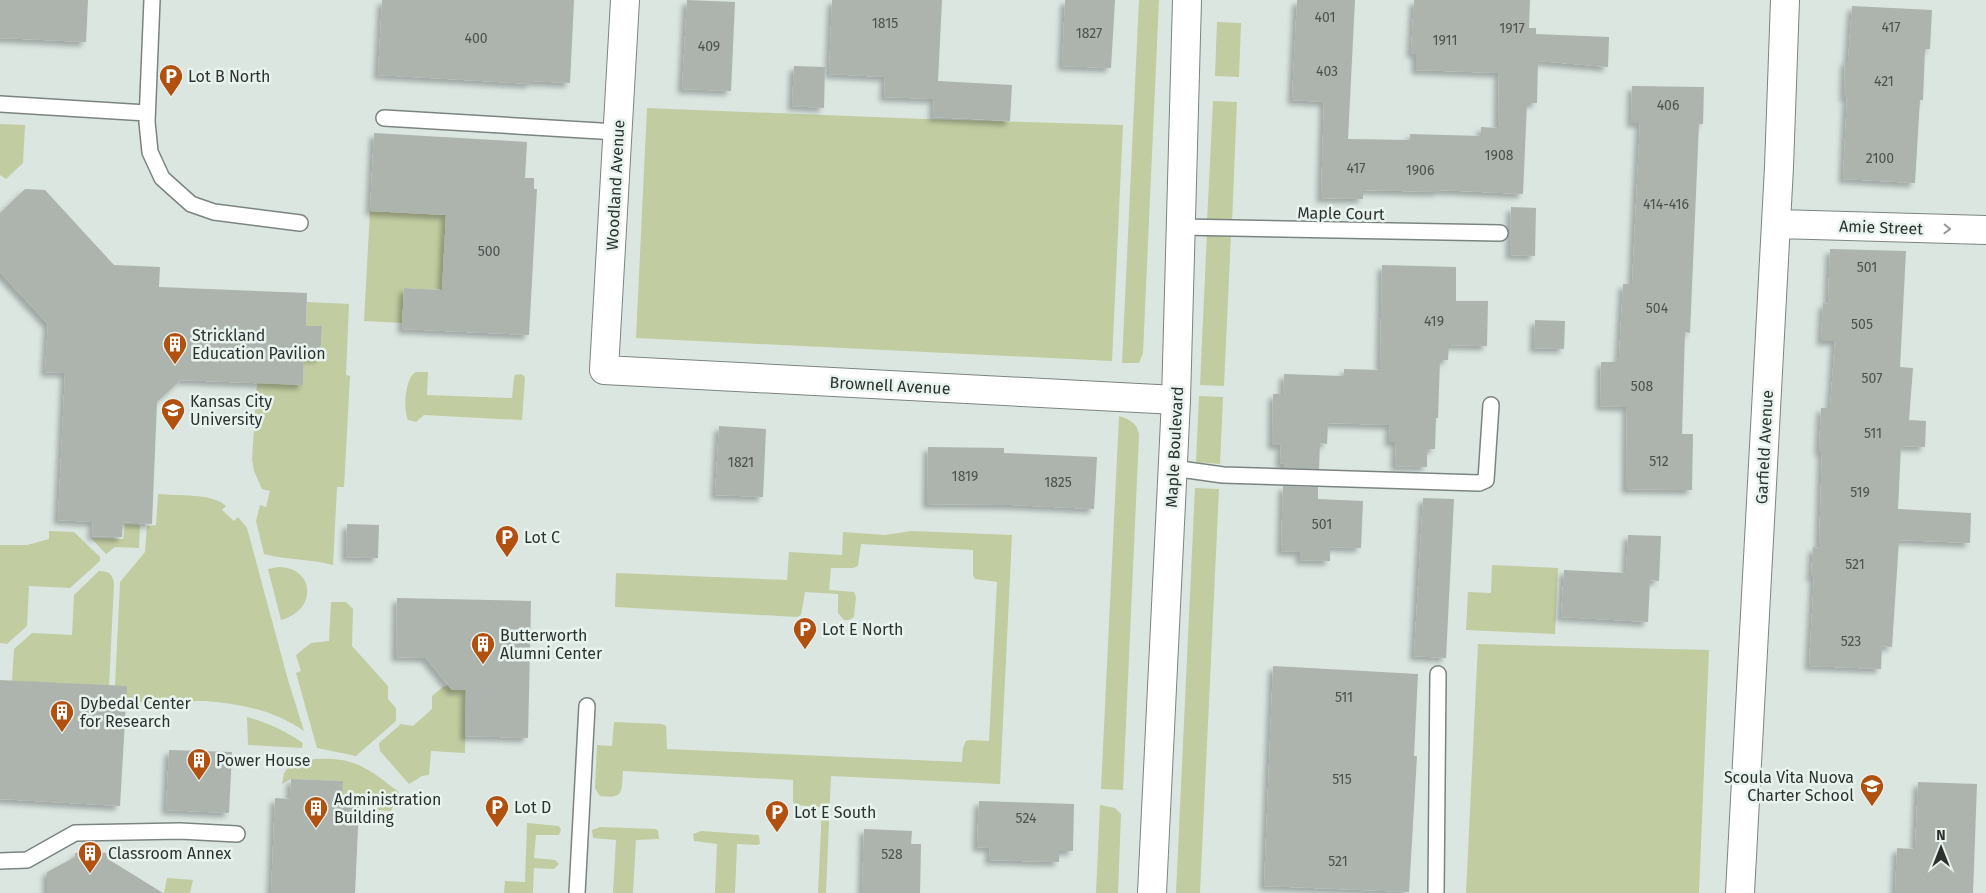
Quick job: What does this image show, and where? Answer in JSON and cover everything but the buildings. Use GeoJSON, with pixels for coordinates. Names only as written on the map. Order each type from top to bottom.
{"type":"FeatureCollection","features":[{"type":"Feature","properties":{"kind":"street","name":"Woodland Avenue"},"geometry":{"type":"LineString","coordinates":[[604,370],[625,0]]}},
{"type":"Feature","properties":{"kind":"street","name":"Maple Boulevard"},"geometry":{"type":"LineString","coordinates":[[1152,893],[1176,400],[1187,0]]}},
{"type":"Feature","properties":{"kind":"street","name":"Garfield Avenue"},"geometry":{"type":"LineString","coordinates":[[1740,893],[1776,224],[1785,0]]}},
{"type":"Feature","properties":{"kind":"street","name":"Amie Street"},"geometry":{"type":"LineString","coordinates":[[1776,224],[1986,230]]}},
{"type":"Feature","properties":{"kind":"street","name":"Brownell Avenue"},"geometry":{"type":"LineString","coordinates":[[604,370],[1176,400]]}},
{"type":"Feature","properties":{"kind":"lane"},"geometry":{"type":"LineString","coordinates":[[152,0],[147,113],[150,152],[162,178],[191,204],[214,212],[300,223]]}},
{"type":"Feature","properties":{"kind":"lane"},"geometry":{"type":"LineString","coordinates":[[0,104],[147,113]]}},
{"type":"Feature","properties":{"kind":"lane"},"geometry":{"type":"LineString","coordinates":[[384,118],[617,132]]}},
{"type":"Feature","properties":{"kind":"lane","name":"Maple Court"},"geometry":{"type":"LineString","coordinates":[[1181,227],[1500,233]]}},
{"type":"Feature","properties":{"kind":"lane"},"geometry":{"type":"LineString","coordinates":[[1173,468],[1223,474],[1479,483],[1486,480],[1491,405]]}},
{"type":"Feature","properties":{"kind":"lane"},"geometry":{"type":"LineString","coordinates":[[1436,893],[1438,674]]}},
{"type":"Feature","properties":{"kind":"lane"},"geometry":{"type":"LineString","coordinates":[[577,893],[587,706]]}},
{"type":"Feature","properties":{"kind":"lane"},"geometry":{"type":"LineString","coordinates":[[0,861],[27,860],[75,832],[180,831],[237,834]]}},
{"type":"Feature","properties":{"kind":"green space"},"geometry":{"type":"Polygon","coordinates":[[[1139,0],[1159,0],[1143,353],[1139,363],[1122,363],[1139,0]]]}},
{"type":"Feature","properties":{"kind":"green space"},"geometry":{"type":"Polygon","coordinates":[[[1217,22],[1241,23],[1239,77],[1215,76],[1217,22]]]}},
{"type":"Feature","properties":{"kind":"green space"},"geometry":{"type":"Polygon","coordinates":[[[1213,101],[1237,102],[1232,223],[1207,222],[1213,101]]]}},
{"type":"Feature","properties":{"kind":"green space"},"geometry":{"type":"Polygon","coordinates":[[[647,108],[1123,125],[1112,361],[636,338],[647,108]]]}},
{"type":"Feature","properties":{"kind":"green space"},"geometry":{"type":"Polygon","coordinates":[[[0,124],[25,125],[23,163],[6,179],[0,175],[0,124]]]}},
{"type":"Feature","properties":{"kind":"green space"},"geometry":{"type":"Polygon","coordinates":[[[370,211],[446,215],[442,290],[404,288],[402,323],[364,321],[370,211]]]}},
{"type":"Feature","properties":{"kind":"green space"},"geometry":{"type":"Polygon","coordinates":[[[1207,233],[1231,234],[1224,386],[1200,385],[1207,233]]]}},
{"type":"Feature","properties":{"kind":"green space"},"geometry":{"type":"Polygon","coordinates":[[[307,302],[349,304],[346,375],[350,376],[344,487],[337,487],[333,565],[264,554],[256,521],[260,505],[266,507],[270,491],[262,489],[254,471],[252,459],[257,383],[303,385],[304,357],[320,358],[322,326],[306,326],[307,302]]]}},
{"type":"Feature","properties":{"kind":"green space"},"geometry":{"type":"Polygon","coordinates":[[[416,372],[428,372],[427,395],[512,398],[515,375],[521,374],[525,377],[522,420],[424,415],[416,422],[408,420],[406,415],[407,387],[412,375],[416,372]]]}},
{"type":"Feature","properties":{"kind":"green space"},"geometry":{"type":"Polygon","coordinates":[[[1199,396],[1223,397],[1220,464],[1196,462],[1199,396]]]}},
{"type":"Feature","properties":{"kind":"green space"},"geometry":{"type":"Polygon","coordinates":[[[1119,416],[1133,422],[1139,435],[1123,790],[1101,789],[1119,416]]]}},
{"type":"Feature","properties":{"kind":"green space"},"geometry":{"type":"Polygon","coordinates":[[[1195,488],[1219,489],[1200,893],[1176,893],[1195,488]]]}},
{"type":"Feature","properties":{"kind":"green space"},"geometry":{"type":"Polygon","coordinates":[[[158,494],[204,497],[220,502],[226,506],[222,510],[234,521],[238,517],[247,528],[288,680],[304,731],[281,718],[257,709],[206,701],[142,702],[126,697],[115,686],[120,582],[145,552],[147,526],[156,525],[158,494]]]}},
{"type":"Feature","properties":{"kind":"green space"},"geometry":{"type":"Polygon","coordinates":[[[125,524],[140,525],[139,548],[115,547],[106,554],[91,538],[123,539],[125,524]]]}},
{"type":"Feature","properties":{"kind":"green space"},"geometry":{"type":"Polygon","coordinates":[[[49,531],[74,532],[100,557],[100,561],[70,588],[29,586],[27,626],[7,644],[0,643],[0,545],[27,545],[49,539],[49,531]]]}},
{"type":"Feature","properties":{"kind":"green space"},"geometry":{"type":"Polygon","coordinates":[[[911,531],[1012,535],[1000,784],[831,776],[826,893],[818,893],[822,807],[795,805],[793,801],[793,780],[623,771],[620,793],[608,797],[600,796],[595,788],[597,745],[612,746],[614,722],[662,724],[666,726],[667,749],[962,762],[963,748],[966,741],[989,741],[997,582],[975,579],[973,575],[973,550],[861,544],[858,566],[853,568],[831,568],[829,590],[854,592],[856,597],[854,617],[849,620],[844,620],[838,613],[838,594],[805,592],[801,615],[797,617],[615,607],[616,573],[787,580],[789,552],[842,555],[843,532],[885,535],[911,531]]]}},
{"type":"Feature","properties":{"kind":"green space"},"geometry":{"type":"Polygon","coordinates":[[[1492,565],[1558,568],[1555,634],[1466,630],[1468,592],[1491,593],[1492,565]]]}},
{"type":"Feature","properties":{"kind":"green space"},"geometry":{"type":"Polygon","coordinates":[[[278,567],[290,569],[299,574],[305,581],[307,590],[306,599],[301,608],[293,615],[281,620],[268,569],[278,567]]]}},
{"type":"Feature","properties":{"kind":"green space"},"geometry":{"type":"Polygon","coordinates":[[[99,571],[110,574],[114,584],[109,686],[12,681],[14,649],[32,633],[72,635],[74,595],[99,571]]]}},
{"type":"Feature","properties":{"kind":"green space"},"geometry":{"type":"Polygon","coordinates":[[[331,602],[346,602],[353,609],[352,646],[388,686],[388,699],[396,708],[396,721],[356,756],[317,748],[296,673],[301,671],[296,655],[311,643],[329,641],[331,602]]]}},
{"type":"Feature","properties":{"kind":"green space"},"geometry":{"type":"Polygon","coordinates":[[[1478,644],[1709,650],[1699,893],[1466,893],[1478,644]]]}},
{"type":"Feature","properties":{"kind":"green space"},"geometry":{"type":"Polygon","coordinates":[[[448,685],[466,690],[465,753],[431,751],[429,775],[422,776],[409,784],[380,751],[379,743],[401,724],[413,726],[432,709],[432,696],[448,685]]]}},
{"type":"Feature","properties":{"kind":"green space"},"geometry":{"type":"Polygon","coordinates":[[[247,717],[290,735],[303,743],[302,748],[248,745],[247,717]]]}},
{"type":"Feature","properties":{"kind":"green space"},"geometry":{"type":"Polygon","coordinates":[[[315,759],[352,762],[379,777],[399,792],[391,811],[378,810],[378,806],[342,805],[343,781],[291,779],[282,784],[284,773],[290,765],[315,759]]]}},
{"type":"Feature","properties":{"kind":"green space"},"geometry":{"type":"Polygon","coordinates":[[[1100,805],[1115,808],[1121,814],[1118,893],[1096,893],[1100,805]]]}},
{"type":"Feature","properties":{"kind":"green space"},"geometry":{"type":"Polygon","coordinates":[[[527,823],[559,826],[561,830],[559,835],[536,835],[534,858],[555,860],[559,864],[554,869],[534,868],[533,893],[504,893],[505,881],[525,882],[527,823]]]}},
{"type":"Feature","properties":{"kind":"green space"},"geometry":{"type":"Polygon","coordinates":[[[600,827],[656,829],[658,831],[659,839],[636,840],[633,893],[613,893],[616,840],[593,838],[592,830],[600,827]]]}},
{"type":"Feature","properties":{"kind":"green space"},"geometry":{"type":"Polygon","coordinates":[[[701,831],[759,835],[760,844],[737,844],[735,893],[715,893],[717,844],[694,841],[693,834],[701,831]]]}},
{"type":"Feature","properties":{"kind":"green space"},"geometry":{"type":"Polygon","coordinates":[[[167,878],[193,880],[190,893],[164,893],[167,878]]]}},
{"type":"Feature","properties":{"kind":"place","name":"Lot B North"},"geometry":{"type":"Point","coordinates":[171,97]}},
{"type":"Feature","properties":{"kind":"place","name":"Strickland Education Pavilion"},"geometry":{"type":"Point","coordinates":[175,365]}},
{"type":"Feature","properties":{"kind":"place","name":"Kansas City University"},"geometry":{"type":"Point","coordinates":[173,431]}},
{"type":"Feature","properties":{"kind":"place","name":"Lot C"},"geometry":{"type":"Point","coordinates":[507,558]}},
{"type":"Feature","properties":{"kind":"place","name":"Lot E North"},"geometry":{"type":"Point","coordinates":[805,650]}},
{"type":"Feature","properties":{"kind":"place","name":"Butterworth Alumni Center"},"geometry":{"type":"Point","coordinates":[483,665]}},
{"type":"Feature","properties":{"kind":"place","name":"Dybedal Center for Research"},"geometry":{"type":"Point","coordinates":[62,733]}},
{"type":"Feature","properties":{"kind":"place","name":"Power House"},"geometry":{"type":"Point","coordinates":[199,781]}},
{"type":"Feature","properties":{"kind":"place","name":"Scoula Vita Nuova Charter School"},"geometry":{"type":"Point","coordinates":[1872,807]}},
{"type":"Feature","properties":{"kind":"place","name":"Lot D"},"geometry":{"type":"Point","coordinates":[497,828]}},
{"type":"Feature","properties":{"kind":"place","name":"Administration Building"},"geometry":{"type":"Point","coordinates":[316,829]}},
{"type":"Feature","properties":{"kind":"place","name":"Lot E South"},"geometry":{"type":"Point","coordinates":[777,833]}},
{"type":"Feature","properties":{"kind":"place","name":"Classroom Annex"},"geometry":{"type":"Point","coordinates":[90,874]}}]}
